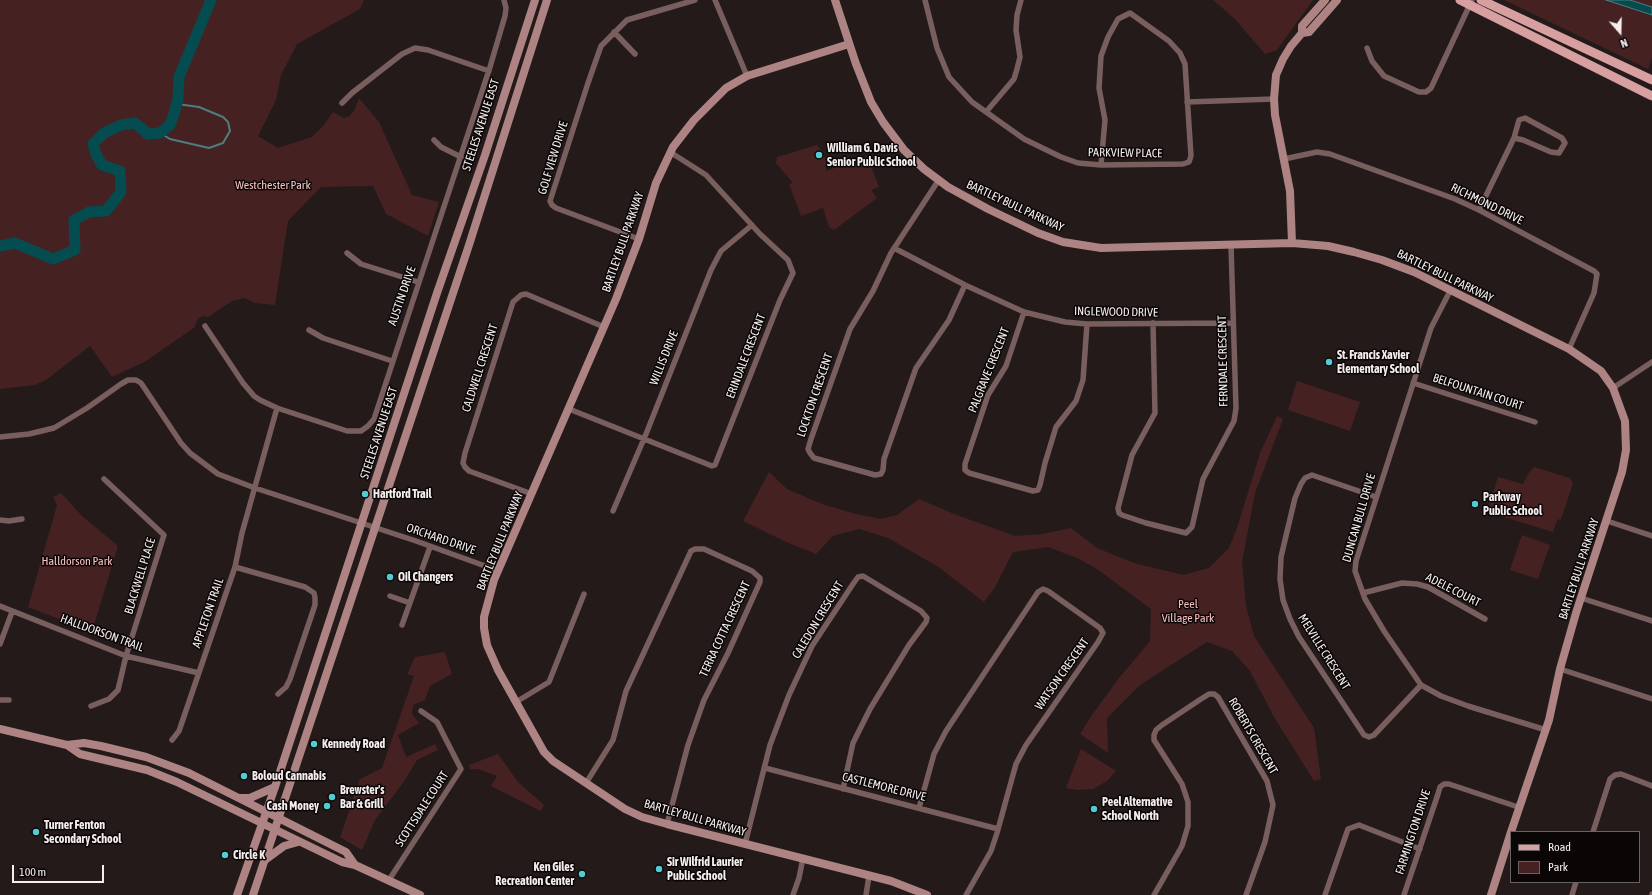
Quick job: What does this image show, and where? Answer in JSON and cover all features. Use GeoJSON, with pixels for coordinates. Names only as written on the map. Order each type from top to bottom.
{"type":"FeatureCollection","features":[{"type":"Feature","properties":{"kind":"main road"},"geometry":{"type":"LineString","coordinates":[[1460,0],[1471,2],[1649,94]]}},
{"type":"Feature","properties":{"kind":"main road"},"geometry":{"type":"LineString","coordinates":[[1481,0],[1652,79]]}},
{"type":"Feature","properties":{"kind":"street","name":"AUSTIN DRIVE"},"geometry":{"type":"LineString","coordinates":[[205,326],[243,383],[250,392],[260,400],[277,408],[347,431],[360,431],[368,426],[374,419],[418,282],[489,71],[505,16],[506,8],[504,0]]}},
{"type":"Feature","properties":{"kind":"street","name":"STEELES AVENUE EAST"},"geometry":{"type":"LineString","coordinates":[[238,895],[437,293],[485,155],[534,0]]}},
{"type":"Feature","properties":{"kind":"street","name":"STEELES AVENUE EAST"},"geometry":{"type":"LineString","coordinates":[[253,895],[469,245],[547,0]]}},
{"type":"Feature","properties":{"kind":"street","name":"GOLF VIEW DRIVE"},"geometry":{"type":"LineString","coordinates":[[639,239],[556,208],[550,201],[590,75],[601,46],[627,20],[695,0]]}},
{"type":"Feature","properties":{"kind":"street"},"geometry":{"type":"LineString","coordinates":[[715,0],[747,76]]}},
{"type":"Feature","properties":{"kind":"street","name":"BARTLEY BULL PARKWAY"},"geometry":{"type":"LineString","coordinates":[[835,0],[849,44],[871,102],[883,122],[904,150],[938,181],[988,209],[1038,233],[1062,242],[1100,248],[1292,243],[1328,246],[1382,260],[1414,272],[1569,349],[1601,372],[1613,388],[1625,421],[1626,450],[1622,472],[1581,598],[1560,669],[1546,730],[1518,807],[1511,831]]}},
{"type":"Feature","properties":{"kind":"street","name":"PARKVIEW PLACE"},"geometry":{"type":"LineString","coordinates":[[925,0],[938,48],[950,77],[972,102],[1024,139],[1061,157],[1078,163],[1101,165],[1183,164],[1189,162],[1191,156],[1187,102]]}},
{"type":"Feature","properties":{"kind":"street"},"geometry":{"type":"LineString","coordinates":[[986,112],[1014,79],[1020,57],[1016,30],[1017,15],[1021,0]]}},
{"type":"Feature","properties":{"kind":"street"},"geometry":{"type":"LineString","coordinates":[[1292,243],[1290,191],[1274,99],[1276,75],[1291,46],[1302,33],[1302,26],[1325,0]]}},
{"type":"Feature","properties":{"kind":"street"},"geometry":{"type":"LineString","coordinates":[[1302,33],[1309,32],[1337,0]]}},
{"type":"Feature","properties":{"kind":"street"},"geometry":{"type":"LineString","coordinates":[[1367,48],[1372,61],[1384,76],[1419,92],[1426,92],[1430,88],[1471,2]]}},
{"type":"Feature","properties":{"kind":"street"},"geometry":{"type":"LineString","coordinates":[[1101,165],[1105,120],[1099,88],[1100,56],[1118,19],[1130,13],[1169,41],[1180,53],[1184,64],[1187,102],[1274,99]]}},
{"type":"Feature","properties":{"kind":"street"},"geometry":{"type":"LineString","coordinates":[[614,32],[635,54]]}},
{"type":"Feature","properties":{"kind":"street","name":"BARTLEY BULL PARKWAY"},"geometry":{"type":"LineString","coordinates":[[849,44],[747,76],[726,88],[694,120],[670,152],[656,183],[639,239],[604,327],[494,580],[484,617],[484,628],[487,645],[493,658],[544,752],[553,761],[625,809],[642,817],[667,824],[891,881],[927,895]]}},
{"type":"Feature","properties":{"kind":"street"},"geometry":{"type":"LineString","coordinates":[[342,103],[352,93],[409,49],[415,48],[428,50],[489,71]]}},
{"type":"Feature","properties":{"kind":"street"},"geometry":{"type":"LineString","coordinates":[[1649,94],[1652,79]]}},
{"type":"Feature","properties":{"kind":"street"},"geometry":{"type":"LineString","coordinates":[[1479,210],[1514,138],[1519,120],[1525,118],[1562,138],[1566,143],[1559,153],[1551,152],[1523,140],[1514,138]]}},
{"type":"Feature","properties":{"kind":"street"},"geometry":{"type":"LineString","coordinates":[[434,140],[441,147],[461,157]]}},
{"type":"Feature","properties":{"kind":"street","name":"ERINDALE CRESCENT"},"geometry":{"type":"LineString","coordinates":[[569,409],[712,466],[715,465],[780,300],[793,273],[788,260],[752,225],[706,174],[670,152]]}},
{"type":"Feature","properties":{"kind":"street","name":"RICHMOND DRIVE"},"geometry":{"type":"LineString","coordinates":[[1284,159],[1317,152],[1330,154],[1455,199],[1479,210],[1597,274],[1594,293],[1569,349]]}},
{"type":"Feature","properties":{"kind":"street","name":"LOCKTON CRESCENT"},"geometry":{"type":"LineString","coordinates":[[938,181],[894,248],[873,291],[850,329],[808,449],[814,458],[875,476],[881,474],[884,459],[916,368],[949,320],[965,285]]}},
{"type":"Feature","properties":{"kind":"street","name":"WILLIS DRIVE"},"geometry":{"type":"LineString","coordinates":[[613,511],[644,439],[711,270],[721,251],[752,225]]}},
{"type":"Feature","properties":{"kind":"street","name":"FERNDALE CRESCENT"},"geometry":{"type":"LineString","coordinates":[[1153,323],[1155,413],[1132,455],[1118,508],[1119,513],[1122,515],[1146,524],[1186,533],[1192,527],[1203,479],[1234,421],[1236,408],[1231,245]]}},
{"type":"Feature","properties":{"kind":"street","name":"INGLEWOOD DRIVE"},"geometry":{"type":"LineString","coordinates":[[894,248],[965,285],[1024,312],[1065,322],[1087,324],[1233,323]]}},
{"type":"Feature","properties":{"kind":"street"},"geometry":{"type":"LineString","coordinates":[[347,253],[361,264],[418,282]]}},
{"type":"Feature","properties":{"kind":"street","name":"DUNCAN BULL DRIVE"},"geometry":{"type":"LineString","coordinates":[[1450,291],[1431,328],[1376,497],[1356,561],[1355,571],[1363,593],[1384,632],[1421,685],[1441,696],[1468,706],[1546,730]]}},
{"type":"Feature","properties":{"kind":"street","name":"CALDWELL CRESCENT"},"geometry":{"type":"LineString","coordinates":[[532,494],[469,471],[463,463],[513,302],[516,298],[526,294],[604,327]]}},
{"type":"Feature","properties":{"kind":"street","name":"PALGRAVE CRESCENT"},"geometry":{"type":"LineString","coordinates":[[1024,312],[1006,366],[988,395],[965,464],[965,470],[969,474],[1032,491],[1038,490],[1056,428],[1076,401],[1083,380],[1087,324]]}},
{"type":"Feature","properties":{"kind":"street"},"geometry":{"type":"LineString","coordinates":[[309,330],[323,338],[392,361]]}},
{"type":"Feature","properties":{"kind":"street"},"geometry":{"type":"LineString","coordinates":[[1613,388],[1652,362]]}},
{"type":"Feature","properties":{"kind":"street"},"geometry":{"type":"LineString","coordinates":[[0,437],[29,434],[54,428],[88,408],[120,384],[128,380],[136,380],[141,383],[190,453],[218,474],[255,488],[375,528]]}},
{"type":"Feature","properties":{"kind":"street","name":"BELFOUNTAIN COURT"},"geometry":{"type":"LineString","coordinates":[[1413,383],[1535,422]]}},
{"type":"Feature","properties":{"kind":"street"},"geometry":{"type":"LineString","coordinates":[[255,488],[277,408]]}},
{"type":"Feature","properties":{"kind":"street","name":"MELVILLE CRESCENT"},"geometry":{"type":"LineString","coordinates":[[1376,497],[1312,475],[1306,478],[1301,484],[1295,498],[1281,557],[1280,579],[1283,600],[1299,637],[1364,735],[1369,737],[1374,735],[1421,685]]}},
{"type":"Feature","properties":{"kind":"street","name":"BLACKWELL PLACE"},"geometry":{"type":"LineString","coordinates":[[104,479],[164,534],[126,656]]}},
{"type":"Feature","properties":{"kind":"street","name":"APPLETON TRAIL"},"geometry":{"type":"LineString","coordinates":[[172,740],[180,731],[235,567],[242,533],[255,488]]}},
{"type":"Feature","properties":{"kind":"street"},"geometry":{"type":"LineString","coordinates":[[0,520],[9,521],[22,519]]}},
{"type":"Feature","properties":{"kind":"street"},"geometry":{"type":"LineString","coordinates":[[1607,521],[1652,536]]}},
{"type":"Feature","properties":{"kind":"street","name":"ORCHARD DRIVE"},"geometry":{"type":"LineString","coordinates":[[375,528],[499,571]]}},
{"type":"Feature","properties":{"kind":"street"},"geometry":{"type":"LineString","coordinates":[[402,625],[430,547]]}},
{"type":"Feature","properties":{"kind":"street","name":"TERRA COTTA CRESCENT"},"geometry":{"type":"LineString","coordinates":[[586,783],[613,740],[626,691],[690,551],[704,549],[752,571],[760,578],[760,582],[728,653],[704,700],[688,745],[667,824]]}},
{"type":"Feature","properties":{"kind":"street"},"geometry":{"type":"LineString","coordinates":[[235,567],[305,587],[314,593],[315,605],[290,679],[286,687],[278,694]]}},
{"type":"Feature","properties":{"kind":"street","name":"CALEDON CRESCENT"},"geometry":{"type":"LineString","coordinates":[[745,844],[770,745],[789,695],[812,646],[852,584],[858,577],[863,576],[921,611],[927,618],[926,622],[909,645],[870,709],[853,743],[843,789]]}},
{"type":"Feature","properties":{"kind":"street","name":"ADELE COURT"},"geometry":{"type":"LineString","coordinates":[[1363,593],[1402,583],[1417,584],[1428,587],[1486,619]]}},
{"type":"Feature","properties":{"kind":"street","name":"WATSON CRESCENT"},"geometry":{"type":"LineString","coordinates":[[919,808],[934,754],[946,731],[1038,592],[1043,589],[1048,591],[1100,628],[1103,633],[1026,745],[1016,764],[991,851],[966,895]]}},
{"type":"Feature","properties":{"kind":"street"},"geometry":{"type":"LineString","coordinates":[[516,702],[549,682],[584,594]]}},
{"type":"Feature","properties":{"kind":"street"},"geometry":{"type":"LineString","coordinates":[[390,596],[410,603]]}},
{"type":"Feature","properties":{"kind":"street"},"geometry":{"type":"LineString","coordinates":[[1581,598],[1652,621]]}},
{"type":"Feature","properties":{"kind":"street","name":"HALLDORSON TRAIL"},"geometry":{"type":"LineString","coordinates":[[0,606],[126,656],[199,673]]}},
{"type":"Feature","properties":{"kind":"street"},"geometry":{"type":"LineString","coordinates":[[0,644],[12,612]]}},
{"type":"Feature","properties":{"kind":"street"},"geometry":{"type":"LineString","coordinates":[[91,706],[109,699],[118,690],[126,656]]}},
{"type":"Feature","properties":{"kind":"street"},"geometry":{"type":"LineString","coordinates":[[1560,669],[1652,699]]}},
{"type":"Feature","properties":{"kind":"street","name":"ROBERTS CRESCENT"},"geometry":{"type":"LineString","coordinates":[[1154,895],[1182,846],[1188,826],[1188,802],[1182,784],[1154,740],[1154,735],[1156,730],[1162,725],[1208,694],[1214,694],[1218,697],[1267,781],[1273,805],[1266,842],[1246,895]]}},
{"type":"Feature","properties":{"kind":"street"},"geometry":{"type":"LineString","coordinates":[[0,700],[9,700]]}},
{"type":"Feature","properties":{"kind":"street","name":"SCOTTSDALE COURT"},"geometry":{"type":"LineString","coordinates":[[389,880],[461,769],[437,722],[421,711]]}},
{"type":"Feature","properties":{"kind":"street"},"geometry":{"type":"LineString","coordinates":[[0,729],[67,745],[84,743],[146,757],[189,773],[346,852],[355,864]]}},
{"type":"Feature","properties":{"kind":"street"},"geometry":{"type":"LineString","coordinates":[[67,745],[80,754],[147,770],[177,782],[298,842],[342,862],[355,864],[420,895]]}},
{"type":"Feature","properties":{"kind":"street","name":"CASTLEMORE DRIVE"},"geometry":{"type":"LineString","coordinates":[[765,768],[998,829]]}},
{"type":"Feature","properties":{"kind":"street"},"geometry":{"type":"LineString","coordinates":[[1593,831],[1610,779],[1615,775],[1622,774],[1652,786]]}},
{"type":"Feature","properties":{"kind":"street","name":"FARMINGTON DRIVE"},"geometry":{"type":"LineString","coordinates":[[1404,895],[1440,787],[1444,784],[1449,784],[1518,807]]}},
{"type":"Feature","properties":{"kind":"street"},"geometry":{"type":"LineString","coordinates":[[239,798],[250,798],[274,788]]}},
{"type":"Feature","properties":{"kind":"street"},"geometry":{"type":"LineString","coordinates":[[1325,895],[1348,829],[1358,825],[1420,849]]}},
{"type":"Feature","properties":{"kind":"street","name":"BARTLEY BULL PARKWAY"},"geometry":{"type":"LineString","coordinates":[[1491,895],[1510,835]]}},
{"type":"Feature","properties":{"kind":"street"},"geometry":{"type":"LineString","coordinates":[[264,861],[284,846],[298,842]]}},
{"type":"Feature","properties":{"kind":"street"},"geometry":{"type":"LineString","coordinates":[[793,895],[799,878],[803,858]]}},
{"type":"Feature","properties":{"kind":"street"},"geometry":{"type":"LineString","coordinates":[[866,895],[869,876]]}},
{"type":"Feature","properties":{"kind":"street"},"geometry":{"type":"LineString","coordinates":[[1572,895],[1576,883]]}},
{"type":"Feature","properties":{"kind":"green space","name":"Westchester Park"},"geometry":{"type":"Polygon","coordinates":[[[0,0],[364,0],[360,9],[297,44],[281,75],[276,100],[258,136],[278,148],[312,137],[323,126],[333,112],[344,118],[350,116],[355,109],[359,98],[379,122],[412,195],[439,202],[428,236],[386,214],[373,186],[321,187],[288,221],[275,305],[255,303],[244,298],[232,301],[208,317],[204,316],[199,318],[195,327],[146,361],[112,377],[90,346],[46,380],[35,385],[0,389],[0,0]]]}},
{"type":"Feature","properties":{"kind":"green space"},"geometry":{"type":"Polygon","coordinates":[[[1213,0],[1313,0],[1277,50],[1265,54],[1235,19],[1213,0]]]}},
{"type":"Feature","properties":{"kind":"green space"},"geometry":{"type":"Polygon","coordinates":[[[1504,0],[1652,0],[1652,58],[1648,69],[1504,0]]]}},
{"type":"Feature","properties":{"kind":"green space"},"geometry":{"type":"Polygon","coordinates":[[[817,145],[823,152],[826,161],[826,171],[867,156],[879,187],[871,190],[877,198],[834,230],[829,227],[823,208],[801,216],[789,184],[793,183],[776,163],[777,157],[817,145]]]}},
{"type":"Feature","properties":{"kind":"green space"},"geometry":{"type":"Polygon","coordinates":[[[1297,381],[1360,402],[1350,431],[1288,410],[1297,381]]]}},
{"type":"Feature","properties":{"kind":"green space","name":"Peel Village Park"},"geometry":{"type":"Polygon","coordinates":[[[1277,416],[1283,419],[1255,493],[1242,562],[1246,606],[1254,636],[1314,728],[1321,779],[1314,781],[1274,717],[1250,671],[1232,651],[1207,642],[1140,685],[1107,718],[1108,753],[1080,734],[1119,678],[1150,641],[1151,609],[1097,569],[1077,558],[1048,547],[1013,552],[995,587],[984,602],[937,566],[888,538],[859,529],[833,536],[816,554],[784,541],[743,521],[769,472],[787,489],[822,504],[856,514],[881,519],[897,515],[919,499],[954,514],[1015,536],[1042,534],[1071,528],[1097,548],[1134,563],[1183,575],[1209,568],[1229,548],[1237,528],[1260,453],[1277,416]]]}},
{"type":"Feature","properties":{"kind":"green space"},"geometry":{"type":"Polygon","coordinates":[[[1534,467],[1570,478],[1573,484],[1561,519],[1557,520],[1553,532],[1487,512],[1498,477],[1523,484],[1528,474],[1534,467]]]}},
{"type":"Feature","properties":{"kind":"green space","name":"Halldorson Park"},"geometry":{"type":"Polygon","coordinates":[[[61,493],[82,516],[118,546],[92,632],[28,607],[57,505],[53,497],[61,493]]]}},
{"type":"Feature","properties":{"kind":"green space"},"geometry":{"type":"Polygon","coordinates":[[[1522,535],[1550,545],[1538,579],[1510,570],[1522,535]]]}},
{"type":"Feature","properties":{"kind":"green space"},"geometry":{"type":"Polygon","coordinates":[[[445,652],[452,674],[430,686],[425,700],[413,705],[412,714],[419,723],[398,735],[406,757],[435,744],[438,750],[417,760],[403,783],[375,820],[362,850],[340,837],[360,779],[382,768],[414,676],[407,674],[415,657],[445,652]]]}},
{"type":"Feature","properties":{"kind":"green space"},"geometry":{"type":"Polygon","coordinates":[[[1081,749],[1116,771],[1107,781],[1093,789],[1077,790],[1066,788],[1081,749]]]}},
{"type":"Feature","properties":{"kind":"green space"},"geometry":{"type":"Polygon","coordinates":[[[498,754],[518,782],[544,805],[541,811],[491,786],[497,776],[478,769],[470,769],[469,765],[498,754]]]}},
{"type":"Feature","properties":{"kind":"water"},"geometry":{"type":"Polygon","coordinates":[[[1606,0],[1630,0],[1652,7],[1652,15],[1606,0]]]}},
{"type":"Feature","properties":{"kind":"waterway"},"geometry":{"type":"LineString","coordinates":[[0,246],[15,243],[53,259],[75,250],[74,220],[89,212],[106,211],[121,192],[120,171],[102,165],[93,144],[104,133],[121,125],[135,123],[148,134],[160,133],[170,125],[178,99],[179,77],[211,0]]}},
{"type":"Feature","properties":{"kind":"waterway"},"geometry":{"type":"LineString","coordinates":[[160,133],[170,139],[209,148],[223,143],[230,131],[228,122],[223,117],[199,107],[177,104]]}},
{"type":"Feature","properties":{"kind":"place","name":"William G. Davis Senior Public School"},"geometry":{"type":"Point","coordinates":[819,155]}},
{"type":"Feature","properties":{"kind":"place","name":"St. Francis Xavier Elementary School"},"geometry":{"type":"Point","coordinates":[1329,362]}},
{"type":"Feature","properties":{"kind":"place","name":"Hartford Trail"},"geometry":{"type":"Point","coordinates":[365,494]}},
{"type":"Feature","properties":{"kind":"place","name":"Parkway Public School"},"geometry":{"type":"Point","coordinates":[1475,504]}},
{"type":"Feature","properties":{"kind":"place","name":"Oil Changers"},"geometry":{"type":"Point","coordinates":[390,577]}},
{"type":"Feature","properties":{"kind":"place","name":"Kennedy Road"},"geometry":{"type":"Point","coordinates":[314,744]}},
{"type":"Feature","properties":{"kind":"place","name":"Boloud Cannabis"},"geometry":{"type":"Point","coordinates":[244,776]}},
{"type":"Feature","properties":{"kind":"place","name":"Brewster's Bar & Grill"},"geometry":{"type":"Point","coordinates":[332,797]}},
{"type":"Feature","properties":{"kind":"place","name":"Cash Money"},"geometry":{"type":"Point","coordinates":[327,806]}},
{"type":"Feature","properties":{"kind":"place","name":"Peel Alternative School North"},"geometry":{"type":"Point","coordinates":[1094,809]}},
{"type":"Feature","properties":{"kind":"place","name":"Turner Fenton Secondary School"},"geometry":{"type":"Point","coordinates":[36,832]}},
{"type":"Feature","properties":{"kind":"place","name":"Circle K"},"geometry":{"type":"Point","coordinates":[225,855]}},
{"type":"Feature","properties":{"kind":"place","name":"Sir Wilfrid Laurier Public School"},"geometry":{"type":"Point","coordinates":[659,869]}},
{"type":"Feature","properties":{"kind":"place","name":"Ken Giles Recreation Center"},"geometry":{"type":"Point","coordinates":[582,874]}}]}
